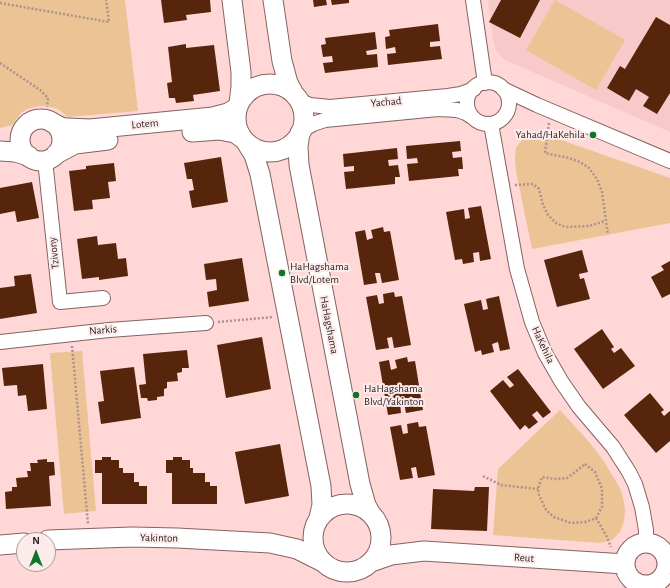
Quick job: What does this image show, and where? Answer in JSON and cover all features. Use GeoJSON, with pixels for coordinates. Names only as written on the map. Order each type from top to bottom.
{"type":"FeatureCollection","features":[{"type":"Feature","properties":{"kind":"street"},"geometry":{"type":"LineString","coordinates":[[232,0],[241,72],[241,93],[236,123],[244,140],[253,152],[259,167],[321,490],[322,508],[317,523],[313,538],[313,544],[316,554],[323,562],[331,568],[347,572],[362,568],[371,562],[377,554],[380,544],[375,521],[362,508],[347,504],[331,508],[317,523]]}},
{"type":"Feature","properties":{"kind":"street"},"geometry":{"type":"LineString","coordinates":[[244,140],[259,150],[275,151],[290,145],[301,132],[304,118],[302,107],[288,83],[282,61],[273,0]]}},
{"type":"Feature","properties":{"kind":"street"},"geometry":{"type":"LineString","coordinates":[[473,0],[479,86]]}},
{"type":"Feature","properties":{"kind":"street"},"geometry":{"type":"LineString","coordinates":[[238,105],[242,98],[250,91],[264,84],[281,86],[296,97]]}},
{"type":"Feature","properties":{"kind":"street"},"geometry":{"type":"LineString","coordinates":[[537,105],[521,106],[509,112],[500,120],[492,124],[482,123],[472,117],[468,110],[467,103],[468,97],[479,86],[494,84],[550,111],[670,161]]}},
{"type":"Feature","properties":{"kind":"street","name":"Yachad"},"geometry":{"type":"LineString","coordinates":[[296,97],[310,105],[330,107],[451,96],[479,86]]}},
{"type":"Feature","properties":{"kind":"street"},"geometry":{"type":"LineString","coordinates":[[503,89],[508,100],[508,107],[505,115]]}},
{"type":"Feature","properties":{"kind":"street","name":"Lotem"},"geometry":{"type":"LineString","coordinates":[[48,121],[60,127],[70,129],[90,129],[213,118],[228,113],[238,105]]}},
{"type":"Feature","properties":{"kind":"street","name":"Yachad"},"geometry":{"type":"LineString","coordinates":[[301,132],[313,124],[325,120],[438,109],[457,110],[472,117]]}},
{"type":"Feature","properties":{"kind":"street"},"geometry":{"type":"LineString","coordinates":[[0,146],[13,139],[32,122],[48,121],[58,128],[62,136],[61,146],[43,157],[0,151]]}},
{"type":"Feature","properties":{"kind":"street","name":"HaKehila"},"geometry":{"type":"LineString","coordinates":[[492,124],[517,269],[526,305],[535,330],[553,367],[570,394],[613,447],[629,472],[635,484],[642,507],[646,530],[646,543]]}},
{"type":"Feature","properties":{"kind":"street"},"geometry":{"type":"LineString","coordinates":[[23,130],[21,143],[25,152],[43,157]]}},
{"type":"Feature","properties":{"kind":"street","name":"Lotem"},"geometry":{"type":"LineString","coordinates":[[43,157],[83,142],[211,130],[232,133],[244,140]]}},
{"type":"Feature","properties":{"kind":"street","name":"HaHagshama"},"geometry":{"type":"LineString","coordinates":[[301,132],[298,146],[298,165],[362,491],[366,505],[375,521]]}},
{"type":"Feature","properties":{"kind":"street","name":"Tzivony"},"geometry":{"type":"LineString","coordinates":[[43,157],[60,302],[103,298]]}},
{"type":"Feature","properties":{"kind":"street","name":"Narkis"},"geometry":{"type":"LineString","coordinates":[[0,342],[71,333],[206,323]]}},
{"type":"Feature","properties":{"kind":"street","name":"Reut"},"geometry":{"type":"LineString","coordinates":[[375,521],[382,534],[390,540],[404,546],[424,551],[620,564]]}},
{"type":"Feature","properties":{"kind":"street","name":"Yakinton"},"geometry":{"type":"LineString","coordinates":[[56,540],[177,538],[270,543],[287,541],[296,538],[317,523]]}},
{"type":"Feature","properties":{"kind":"street","name":"Yakinton"},"geometry":{"type":"LineString","coordinates":[[270,543],[297,550],[323,562]]}},
{"type":"Feature","properties":{"kind":"street"},"geometry":{"type":"LineString","coordinates":[[646,543],[655,546],[662,552],[668,567],[660,578],[649,586],[639,583],[631,578],[620,564],[631,550],[636,546],[646,543]]}},
{"type":"Feature","properties":{"kind":"street"},"geometry":{"type":"LineString","coordinates":[[0,545],[16,544]]}},
{"type":"Feature","properties":{"kind":"street","name":"Reut"},"geometry":{"type":"LineString","coordinates":[[371,562],[391,555],[424,551]]}},
{"type":"Feature","properties":{"kind":"path"},"geometry":{"type":"LineString","coordinates":[[0,3],[108,22],[106,0]]}},
{"type":"Feature","properties":{"kind":"path"},"geometry":{"type":"LineString","coordinates":[[0,63],[40,90],[48,98],[48,121]]}},
{"type":"Feature","properties":{"kind":"path"},"geometry":{"type":"LineString","coordinates":[[550,111],[545,153],[570,158],[589,168],[597,179],[602,192],[608,235]]}},
{"type":"Feature","properties":{"kind":"path"},"geometry":{"type":"LineString","coordinates":[[502,187],[533,184],[539,189],[543,205],[548,215],[556,223],[565,227],[589,226],[605,221]]}},
{"type":"Feature","properties":{"kind":"path"},"geometry":{"type":"LineString","coordinates":[[206,323],[288,315]]}},
{"type":"Feature","properties":{"kind":"path"},"geometry":{"type":"LineString","coordinates":[[71,333],[89,538]]}},
{"type":"Feature","properties":{"kind":"path"},"geometry":{"type":"LineString","coordinates":[[585,464],[595,472],[602,489],[602,507],[596,518],[585,522],[570,523],[554,517],[546,510],[539,496],[538,489],[542,477],[555,479],[567,478],[585,464]]}},
{"type":"Feature","properties":{"kind":"path"},"geometry":{"type":"LineString","coordinates":[[483,476],[500,485],[538,489]]}},
{"type":"Feature","properties":{"kind":"path"},"geometry":{"type":"LineString","coordinates":[[596,518],[620,564]]}},
{"type":"Feature","properties":{"kind":"shaded area"},"geometry":{"type":"Polygon","coordinates":[[[0,0],[125,0],[138,111],[68,117],[58,109],[40,106],[27,109],[21,113],[12,125],[0,128],[0,0]]]}},
{"type":"Feature","properties":{"kind":"shaded area"},"geometry":{"type":"Polygon","coordinates":[[[488,0],[670,0],[670,132],[503,59],[496,51],[493,40],[488,0]]]}},
{"type":"Feature","properties":{"kind":"shaded area"},"geometry":{"type":"Polygon","coordinates":[[[555,0],[625,40],[596,90],[526,50],[555,0]]]}},
{"type":"Feature","properties":{"kind":"shaded area"},"geometry":{"type":"Polygon","coordinates":[[[541,133],[670,178],[670,223],[532,249],[516,171],[515,159],[516,148],[520,142],[529,136],[541,133]]]}},
{"type":"Feature","properties":{"kind":"shaded area"},"geometry":{"type":"Polygon","coordinates":[[[82,351],[96,511],[64,514],[50,353],[82,351]]]}},
{"type":"Feature","properties":{"kind":"shaded area"},"geometry":{"type":"Polygon","coordinates":[[[560,410],[590,443],[603,460],[620,488],[625,509],[624,521],[620,532],[612,540],[600,543],[493,535],[498,469],[560,410]]]}},
{"type":"Feature","properties":{"kind":"building"},"geometry":{"type":"Polygon","coordinates":[[[161,0],[210,0],[211,12],[186,15],[187,20],[164,23],[161,0]]]}},
{"type":"Feature","properties":{"kind":"building"},"geometry":{"type":"Polygon","coordinates":[[[313,0],[326,0],[327,5],[314,7],[313,0]]]}},
{"type":"Feature","properties":{"kind":"building"},"geometry":{"type":"Polygon","coordinates":[[[331,0],[349,0],[349,3],[332,5],[331,0]]]}},
{"type":"Feature","properties":{"kind":"building"},"geometry":{"type":"Polygon","coordinates":[[[501,0],[540,0],[520,38],[489,22],[501,0]]]}},
{"type":"Feature","properties":{"kind":"building"},"geometry":{"type":"Polygon","coordinates":[[[656,17],[670,25],[670,93],[657,114],[643,106],[649,97],[636,89],[629,101],[607,88],[620,66],[625,69],[656,17]]]}},
{"type":"Feature","properties":{"kind":"building"},"geometry":{"type":"Polygon","coordinates":[[[438,24],[440,41],[430,42],[430,47],[440,46],[442,59],[388,65],[387,54],[396,53],[395,47],[386,49],[385,37],[390,36],[389,30],[438,24]]]}},
{"type":"Feature","properties":{"kind":"building"},"geometry":{"type":"Polygon","coordinates":[[[375,32],[377,49],[366,51],[367,55],[377,54],[378,67],[325,73],[323,63],[333,62],[332,56],[323,57],[321,45],[326,44],[325,38],[375,32]]]}},
{"type":"Feature","properties":{"kind":"building"},"geometry":{"type":"Polygon","coordinates":[[[186,44],[186,48],[214,45],[220,91],[193,95],[194,101],[176,103],[175,98],[169,98],[167,83],[172,82],[168,47],[186,44]]]}},
{"type":"Feature","properties":{"kind":"building"},"geometry":{"type":"Polygon","coordinates":[[[460,141],[461,151],[452,152],[453,158],[462,157],[463,169],[458,169],[459,176],[409,181],[407,164],[418,163],[417,158],[407,159],[406,146],[460,141]]]}},
{"type":"Feature","properties":{"kind":"building"},"geometry":{"type":"Polygon","coordinates":[[[397,148],[398,159],[388,160],[389,166],[398,165],[400,177],[395,177],[395,184],[346,189],[344,172],[354,171],[354,166],[344,167],[343,154],[397,148]]]}},
{"type":"Feature","properties":{"kind":"building"},"geometry":{"type":"Polygon","coordinates":[[[221,157],[228,202],[192,208],[189,191],[194,190],[192,179],[187,179],[184,163],[221,157]]]}},
{"type":"Feature","properties":{"kind":"building"},"geometry":{"type":"Polygon","coordinates":[[[114,163],[116,181],[108,182],[110,198],[92,200],[93,209],[74,211],[69,171],[86,169],[86,166],[114,163]]]}},
{"type":"Feature","properties":{"kind":"building"},"geometry":{"type":"Polygon","coordinates":[[[32,182],[39,218],[17,222],[15,211],[0,214],[0,188],[32,182]]]}},
{"type":"Feature","properties":{"kind":"building"},"geometry":{"type":"Polygon","coordinates":[[[481,206],[491,259],[480,261],[479,252],[473,253],[474,262],[463,264],[462,259],[455,260],[446,212],[464,209],[465,219],[470,218],[468,208],[481,206]]]}},
{"type":"Feature","properties":{"kind":"building"},"geometry":{"type":"Polygon","coordinates":[[[383,227],[384,232],[390,231],[399,280],[382,283],[380,273],[375,273],[377,283],[364,285],[355,232],[365,230],[367,240],[373,238],[371,230],[383,227]]]}},
{"type":"Feature","properties":{"kind":"building"},"geometry":{"type":"Polygon","coordinates":[[[97,236],[98,245],[116,243],[118,259],[126,258],[128,276],[99,280],[99,277],[82,279],[77,239],[97,236]]]}},
{"type":"Feature","properties":{"kind":"building"},"geometry":{"type":"Polygon","coordinates":[[[582,250],[588,272],[579,274],[580,279],[584,278],[590,299],[557,307],[544,260],[582,250]]]}},
{"type":"Feature","properties":{"kind":"building"},"geometry":{"type":"Polygon","coordinates":[[[242,258],[249,301],[209,307],[207,292],[217,290],[216,279],[206,280],[204,264],[242,258]]]}},
{"type":"Feature","properties":{"kind":"building"},"geometry":{"type":"Polygon","coordinates":[[[670,261],[670,294],[662,298],[651,277],[664,270],[661,266],[670,261]]]}},
{"type":"Feature","properties":{"kind":"building"},"geometry":{"type":"Polygon","coordinates":[[[31,274],[37,313],[0,319],[0,288],[15,286],[14,276],[31,274]]]}},
{"type":"Feature","properties":{"kind":"building"},"geometry":{"type":"Polygon","coordinates":[[[394,292],[395,297],[402,296],[411,345],[394,348],[392,337],[387,338],[389,348],[376,350],[366,297],[377,295],[379,304],[384,303],[383,294],[394,292]]]}},
{"type":"Feature","properties":{"kind":"building"},"geometry":{"type":"Polygon","coordinates":[[[499,296],[510,349],[500,351],[498,342],[492,344],[494,352],[482,355],[481,350],[475,352],[464,304],[481,300],[483,310],[488,309],[486,299],[499,296]]]}},
{"type":"Feature","properties":{"kind":"building"},"geometry":{"type":"Polygon","coordinates":[[[602,329],[614,347],[611,349],[614,353],[621,348],[635,366],[603,389],[574,349],[602,329]]]}},
{"type":"Feature","properties":{"kind":"building"},"geometry":{"type":"Polygon","coordinates":[[[262,337],[271,389],[226,398],[217,345],[262,337]]]}},
{"type":"Feature","properties":{"kind":"building"},"geometry":{"type":"Polygon","coordinates":[[[187,350],[189,368],[182,368],[182,372],[177,373],[178,381],[167,382],[167,388],[164,389],[164,396],[157,397],[157,400],[148,401],[147,398],[141,398],[139,385],[146,384],[143,354],[187,350]]]}},
{"type":"Feature","properties":{"kind":"building"},"geometry":{"type":"Polygon","coordinates":[[[407,357],[408,362],[415,361],[423,410],[406,413],[404,403],[400,403],[401,413],[388,415],[379,362],[389,360],[391,370],[397,368],[395,360],[407,357]]]}},
{"type":"Feature","properties":{"kind":"building"},"geometry":{"type":"Polygon","coordinates":[[[43,364],[47,409],[28,411],[26,395],[18,396],[17,385],[4,386],[2,368],[43,364]]]}},
{"type":"Feature","properties":{"kind":"building"},"geometry":{"type":"Polygon","coordinates":[[[134,367],[141,418],[101,424],[98,402],[104,401],[100,371],[134,367]]]}},
{"type":"Feature","properties":{"kind":"building"},"geometry":{"type":"Polygon","coordinates":[[[518,369],[551,412],[543,418],[537,411],[532,415],[538,422],[529,429],[525,425],[520,430],[490,391],[503,380],[510,388],[514,385],[507,377],[518,369]]]}},
{"type":"Feature","properties":{"kind":"building"},"geometry":{"type":"Polygon","coordinates":[[[650,393],[664,410],[661,412],[664,416],[670,411],[670,441],[656,453],[624,415],[650,393]]]}},
{"type":"Feature","properties":{"kind":"building"},"geometry":{"type":"Polygon","coordinates":[[[418,422],[419,427],[426,426],[435,475],[418,478],[416,467],[411,468],[413,478],[400,480],[390,427],[401,425],[403,434],[408,433],[407,424],[418,422]]]}},
{"type":"Feature","properties":{"kind":"building"},"geometry":{"type":"Polygon","coordinates":[[[280,444],[289,496],[245,504],[235,452],[280,444]]]}},
{"type":"Feature","properties":{"kind":"building"},"geometry":{"type":"Polygon","coordinates":[[[102,457],[111,457],[111,460],[119,460],[119,468],[123,468],[123,473],[134,473],[134,482],[139,482],[139,486],[147,486],[147,504],[102,504],[102,473],[95,473],[95,460],[102,460],[102,457]]]}},
{"type":"Feature","properties":{"kind":"building"},"geometry":{"type":"Polygon","coordinates":[[[173,457],[182,457],[182,460],[190,460],[190,468],[193,468],[193,473],[205,473],[205,482],[210,482],[210,486],[217,486],[217,504],[172,504],[172,473],[166,473],[166,460],[173,460],[173,457]]]}},
{"type":"Feature","properties":{"kind":"building"},"geometry":{"type":"Polygon","coordinates":[[[47,459],[47,462],[54,462],[55,475],[49,476],[51,506],[6,509],[5,492],[12,491],[12,487],[17,487],[16,478],[28,477],[27,471],[31,471],[30,463],[38,463],[37,460],[47,459]]]}},
{"type":"Feature","properties":{"kind":"building"},"geometry":{"type":"Polygon","coordinates":[[[475,487],[489,487],[487,531],[431,529],[433,489],[474,491],[475,487]]]}},
{"type":"Feature","properties":{"kind":"place","name":"Yahad/HaKehila"},"geometry":{"type":"Point","coordinates":[593,135]}},
{"type":"Feature","properties":{"kind":"place","name":"HaHagshama Blvd/Lotem"},"geometry":{"type":"Point","coordinates":[282,273]}},
{"type":"Feature","properties":{"kind":"place","name":"HaHagshama Blvd/Yakinton"},"geometry":{"type":"Point","coordinates":[356,395]}}]}
